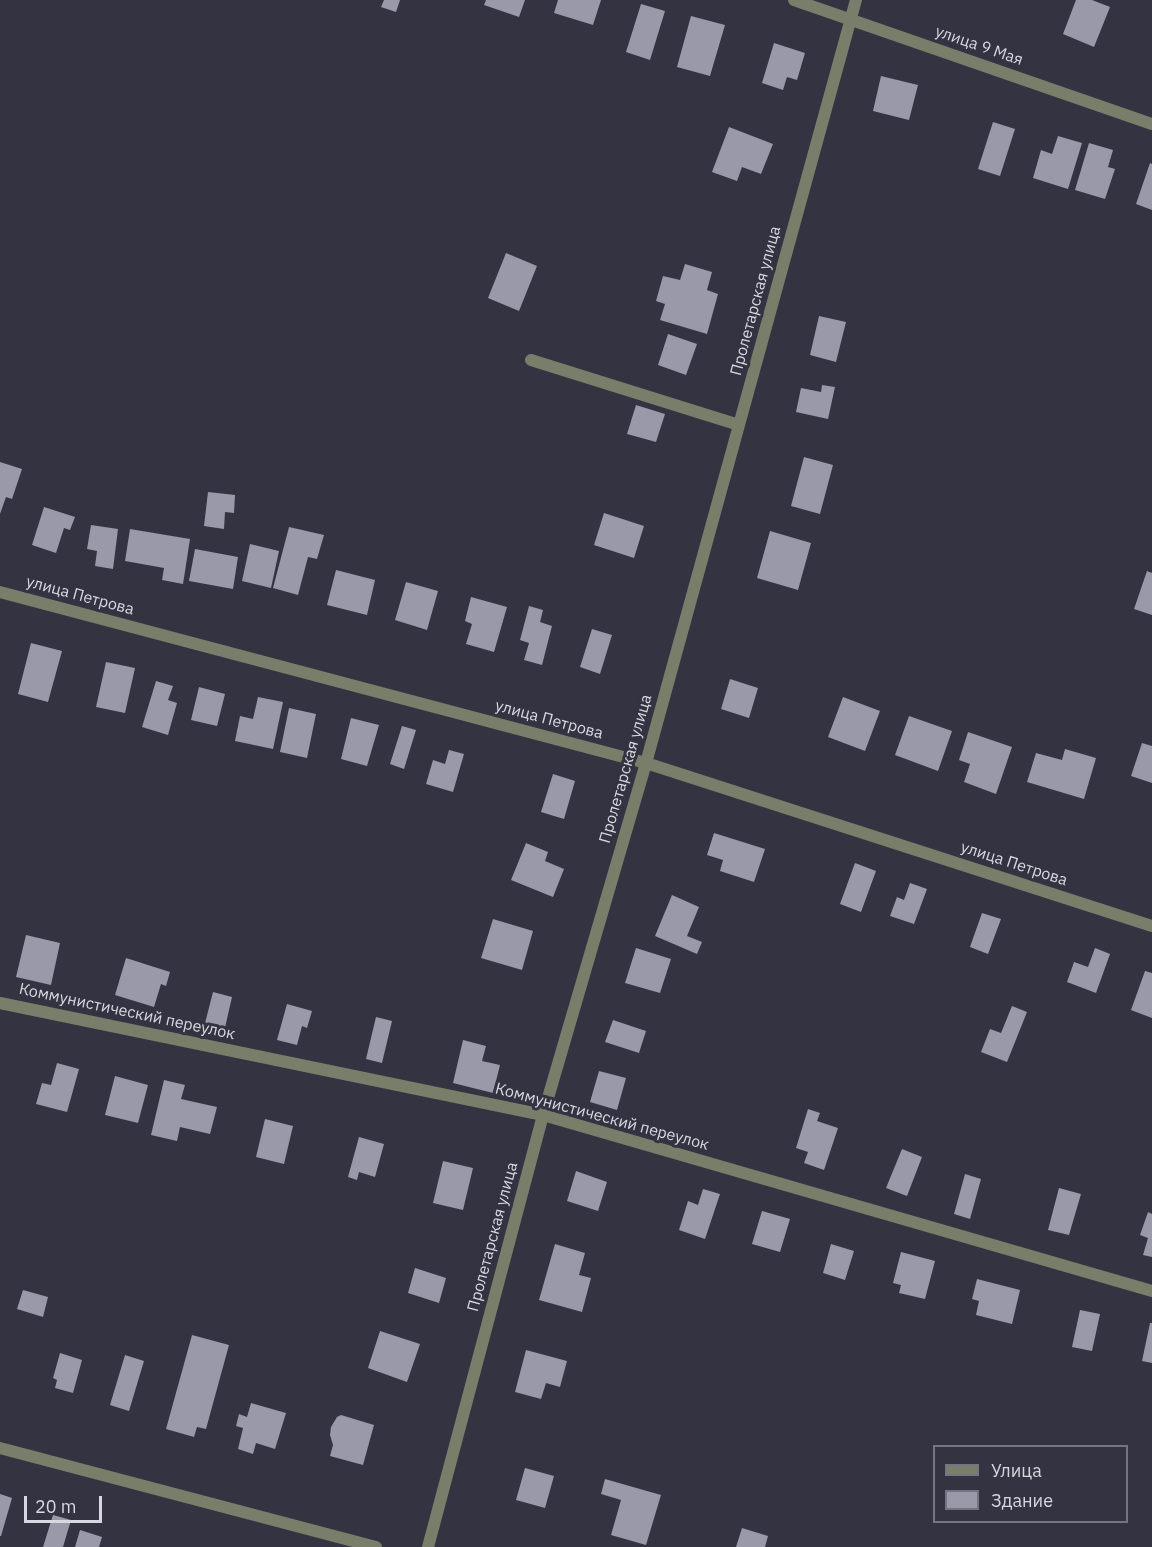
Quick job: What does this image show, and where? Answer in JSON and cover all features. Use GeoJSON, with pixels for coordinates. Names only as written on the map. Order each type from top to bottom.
{"type":"FeatureCollection","features":[{"type":"Feature","properties":{"kind":"street","name":"улица 9 Мая"},"geometry":{"type":"LineString","coordinates":[[794,0],[1152,124]]}},
{"type":"Feature","properties":{"kind":"street","name":"Пролетарская улица"},"geometry":{"type":"LineString","coordinates":[[428,1547],[543,1115],[646,763],[856,0]]}},
{"type":"Feature","properties":{"kind":"street"},"geometry":{"type":"LineString","coordinates":[[531,360],[739,425]]}},
{"type":"Feature","properties":{"kind":"street","name":"улица Петрова"},"geometry":{"type":"LineString","coordinates":[[0,592],[646,763],[1152,926]]}},
{"type":"Feature","properties":{"kind":"street","name":"Коммунистический переулок"},"geometry":{"type":"LineString","coordinates":[[0,1003],[543,1115],[1152,1291]]}},
{"type":"Feature","properties":{"kind":"street"},"geometry":{"type":"LineString","coordinates":[[0,1448],[376,1547]]}},
{"type":"Feature","properties":{"kind":"building"},"geometry":{"type":"Polygon","coordinates":[[[384,0],[400,0],[396,12],[381,7],[384,0]]]}},
{"type":"Feature","properties":{"kind":"building"},"geometry":{"type":"Polygon","coordinates":[[[486,0],[525,0],[519,17],[484,5],[486,0]]]}},
{"type":"Feature","properties":{"kind":"building"},"geometry":{"type":"Polygon","coordinates":[[[558,0],[601,0],[593,25],[554,13],[558,0]]]}},
{"type":"Feature","properties":{"kind":"building"},"geometry":{"type":"Polygon","coordinates":[[[1076,0],[1092,0],[1110,7],[1094,47],[1063,34],[1076,0]]]}},
{"type":"Feature","properties":{"kind":"building"},"geometry":{"type":"Polygon","coordinates":[[[641,4],[665,11],[650,60],[626,52],[641,4]]]}},
{"type":"Feature","properties":{"kind":"building"},"geometry":{"type":"Polygon","coordinates":[[[691,16],[725,25],[710,76],[677,67],[691,16]]]}},
{"type":"Feature","properties":{"kind":"building"},"geometry":{"type":"Polygon","coordinates":[[[774,43],[805,53],[797,80],[787,77],[783,90],[762,83],[774,43]]]}},
{"type":"Feature","properties":{"kind":"building"},"geometry":{"type":"Polygon","coordinates":[[[881,76],[918,85],[909,120],[873,111],[881,76]]]}},
{"type":"Feature","properties":{"kind":"building"},"geometry":{"type":"Polygon","coordinates":[[[993,122],[1015,129],[1000,176],[978,169],[993,122]]]}},
{"type":"Feature","properties":{"kind":"building"},"geometry":{"type":"Polygon","coordinates":[[[729,127],[773,144],[761,174],[742,167],[737,181],[712,172],[729,127]]]}},
{"type":"Feature","properties":{"kind":"building"},"geometry":{"type":"Polygon","coordinates":[[[1058,136],[1082,143],[1068,189],[1033,178],[1041,150],[1052,154],[1058,136]]]}},
{"type":"Feature","properties":{"kind":"building"},"geometry":{"type":"Polygon","coordinates":[[[1089,143],[1113,150],[1108,167],[1115,169],[1105,199],[1075,190],[1089,143]]]}},
{"type":"Feature","properties":{"kind":"building"},"geometry":{"type":"Polygon","coordinates":[[[1150,163],[1152,164],[1152,210],[1136,204],[1150,163]]]}},
{"type":"Feature","properties":{"kind":"building"},"geometry":{"type":"Polygon","coordinates":[[[506,253],[537,266],[519,311],[488,298],[506,253]]]}},
{"type":"Feature","properties":{"kind":"building"},"geometry":{"type":"Polygon","coordinates":[[[685,264],[712,272],[707,290],[718,294],[707,334],[660,320],[665,304],[656,301],[663,276],[680,280],[685,264]]]}},
{"type":"Feature","properties":{"kind":"building"},"geometry":{"type":"Polygon","coordinates":[[[819,316],[846,322],[836,362],[810,355],[819,316]]]}},
{"type":"Feature","properties":{"kind":"building"},"geometry":{"type":"Polygon","coordinates":[[[668,334],[697,344],[686,375],[658,365],[668,334]]]}},
{"type":"Feature","properties":{"kind":"building"},"geometry":{"type":"Polygon","coordinates":[[[822,385],[835,387],[828,419],[796,412],[801,388],[821,392],[822,385]]]}},
{"type":"Feature","properties":{"kind":"building"},"geometry":{"type":"Polygon","coordinates":[[[636,405],[665,414],[656,442],[627,434],[636,405]]]}},
{"type":"Feature","properties":{"kind":"building"},"geometry":{"type":"Polygon","coordinates":[[[804,457],[833,465],[820,514],[791,506],[804,457]]]}},
{"type":"Feature","properties":{"kind":"building"},"geometry":{"type":"Polygon","coordinates":[[[0,462],[22,469],[12,499],[6,497],[0,514],[0,462]]]}},
{"type":"Feature","properties":{"kind":"building"},"geometry":{"type":"Polygon","coordinates":[[[208,492],[235,495],[234,513],[225,512],[224,529],[204,526],[208,492]]]}},
{"type":"Feature","properties":{"kind":"building"},"geometry":{"type":"Polygon","coordinates":[[[44,507],[75,517],[70,530],[64,528],[56,553],[32,545],[44,507]]]}},
{"type":"Feature","properties":{"kind":"building"},"geometry":{"type":"Polygon","coordinates":[[[604,513],[644,526],[634,558],[594,545],[604,513]]]}},
{"type":"Feature","properties":{"kind":"building"},"geometry":{"type":"Polygon","coordinates":[[[91,525],[118,529],[113,569],[95,566],[97,551],[87,549],[91,525]]]}},
{"type":"Feature","properties":{"kind":"building"},"geometry":{"type":"Polygon","coordinates":[[[289,527],[324,535],[317,559],[308,557],[298,595],[273,588],[289,527]]]}},
{"type":"Feature","properties":{"kind":"building"},"geometry":{"type":"Polygon","coordinates":[[[130,529],[190,539],[183,584],[162,580],[164,568],[125,561],[130,529]]]}},
{"type":"Feature","properties":{"kind":"building"},"geometry":{"type":"Polygon","coordinates":[[[770,531],[811,543],[798,590],[757,578],[770,531]]]}},
{"type":"Feature","properties":{"kind":"building"},"geometry":{"type":"Polygon","coordinates":[[[250,544],[279,551],[271,588],[242,581],[250,544]]]}},
{"type":"Feature","properties":{"kind":"building"},"geometry":{"type":"Polygon","coordinates":[[[195,549],[238,557],[233,589],[189,581],[195,549]]]}},
{"type":"Feature","properties":{"kind":"building"},"geometry":{"type":"Polygon","coordinates":[[[336,570],[375,580],[367,615],[327,605],[336,570]]]}},
{"type":"Feature","properties":{"kind":"building"},"geometry":{"type":"Polygon","coordinates":[[[1147,571],[1152,573],[1152,615],[1134,609],[1147,571]]]}},
{"type":"Feature","properties":{"kind":"building"},"geometry":{"type":"Polygon","coordinates":[[[406,582],[438,591],[427,630],[395,620],[406,582]]]}},
{"type":"Feature","properties":{"kind":"building"},"geometry":{"type":"Polygon","coordinates":[[[471,597],[507,607],[494,652],[466,644],[472,624],[465,621],[471,597]]]}},
{"type":"Feature","properties":{"kind":"building"},"geometry":{"type":"Polygon","coordinates":[[[529,606],[543,610],[540,622],[552,626],[542,665],[524,660],[529,643],[520,640],[529,606]]]}},
{"type":"Feature","properties":{"kind":"building"},"geometry":{"type":"Polygon","coordinates":[[[592,629],[612,635],[600,674],[580,667],[592,629]]]}},
{"type":"Feature","properties":{"kind":"building"},"geometry":{"type":"Polygon","coordinates":[[[31,643],[62,651],[48,702],[18,694],[31,643]]]}},
{"type":"Feature","properties":{"kind":"building"},"geometry":{"type":"Polygon","coordinates":[[[106,662],[135,668],[125,713],[96,707],[106,662]]]}},
{"type":"Feature","properties":{"kind":"building"},"geometry":{"type":"Polygon","coordinates":[[[730,679],[758,688],[749,718],[721,709],[730,679]]]}},
{"type":"Feature","properties":{"kind":"building"},"geometry":{"type":"Polygon","coordinates":[[[156,681],[173,686],[168,700],[177,703],[168,735],[142,727],[156,681]]]}},
{"type":"Feature","properties":{"kind":"building"},"geometry":{"type":"Polygon","coordinates":[[[199,687],[225,694],[217,726],[191,720],[199,687]]]}},
{"type":"Feature","properties":{"kind":"building"},"geometry":{"type":"Polygon","coordinates":[[[258,697],[283,702],[273,749],[235,741],[240,716],[253,719],[258,697]]]}},
{"type":"Feature","properties":{"kind":"building"},"geometry":{"type":"Polygon","coordinates":[[[843,697],[880,711],[865,751],[828,737],[843,697]]]}},
{"type":"Feature","properties":{"kind":"building"},"geometry":{"type":"Polygon","coordinates":[[[289,708],[316,714],[307,758],[280,752],[289,708]]]}},
{"type":"Feature","properties":{"kind":"building"},"geometry":{"type":"Polygon","coordinates":[[[909,716],[952,731],[938,771],[895,755],[909,716]]]}},
{"type":"Feature","properties":{"kind":"building"},"geometry":{"type":"Polygon","coordinates":[[[351,718],[379,725],[367,766],[341,759],[351,718]]]}},
{"type":"Feature","properties":{"kind":"building"},"geometry":{"type":"Polygon","coordinates":[[[402,726],[416,730],[404,769],[390,764],[402,726]]]}},
{"type":"Feature","properties":{"kind":"building"},"geometry":{"type":"Polygon","coordinates":[[[968,732],[1012,747],[996,794],[964,782],[970,764],[959,760],[968,732]]]}},
{"type":"Feature","properties":{"kind":"building"},"geometry":{"type":"Polygon","coordinates":[[[1142,743],[1152,746],[1152,783],[1131,776],[1142,743]]]}},
{"type":"Feature","properties":{"kind":"building"},"geometry":{"type":"Polygon","coordinates":[[[1065,749],[1096,758],[1084,799],[1027,782],[1036,753],[1062,760],[1065,749]]]}},
{"type":"Feature","properties":{"kind":"building"},"geometry":{"type":"Polygon","coordinates":[[[449,750],[464,754],[453,792],[426,784],[433,760],[445,764],[449,750]]]}},
{"type":"Feature","properties":{"kind":"building"},"geometry":{"type":"Polygon","coordinates":[[[553,774],[575,781],[564,819],[541,812],[553,774]]]}},
{"type":"Feature","properties":{"kind":"building"},"geometry":{"type":"Polygon","coordinates":[[[714,833],[765,849],[754,882],[720,871],[723,860],[707,855],[714,833]]]}},
{"type":"Feature","properties":{"kind":"building"},"geometry":{"type":"Polygon","coordinates":[[[526,843],[548,852],[545,861],[564,869],[553,897],[511,880],[526,843]]]}},
{"type":"Feature","properties":{"kind":"building"},"geometry":{"type":"Polygon","coordinates":[[[855,863],[876,871],[861,912],[840,904],[855,863]]]}},
{"type":"Feature","properties":{"kind":"building"},"geometry":{"type":"Polygon","coordinates":[[[910,883],[927,889],[914,924],[890,916],[897,897],[904,900],[910,883]]]}},
{"type":"Feature","properties":{"kind":"building"},"geometry":{"type":"Polygon","coordinates":[[[672,895],[699,907],[687,936],[702,942],[697,954],[655,936],[672,895]]]}},
{"type":"Feature","properties":{"kind":"building"},"geometry":{"type":"Polygon","coordinates":[[[982,913],[1001,919],[988,954],[970,947],[982,913]]]}},
{"type":"Feature","properties":{"kind":"building"},"geometry":{"type":"Polygon","coordinates":[[[493,919],[533,931],[522,970],[481,958],[493,919]]]}},
{"type":"Feature","properties":{"kind":"building"},"geometry":{"type":"Polygon","coordinates":[[[26,935],[60,943],[51,985],[16,977],[26,935]]]}},
{"type":"Feature","properties":{"kind":"building"},"geometry":{"type":"Polygon","coordinates":[[[636,948],[671,959],[660,993],[625,983],[636,948]]]}},
{"type":"Feature","properties":{"kind":"building"},"geometry":{"type":"Polygon","coordinates":[[[1095,948],[1110,954],[1096,993],[1067,982],[1074,962],[1088,967],[1095,948]]]}},
{"type":"Feature","properties":{"kind":"building"},"geometry":{"type":"Polygon","coordinates":[[[126,958],[170,972],[166,986],[161,984],[154,1007],[115,995],[126,958]]]}},
{"type":"Feature","properties":{"kind":"building"},"geometry":{"type":"Polygon","coordinates":[[[1145,971],[1152,973],[1152,1018],[1131,1010],[1145,971]]]}},
{"type":"Feature","properties":{"kind":"building"},"geometry":{"type":"Polygon","coordinates":[[[213,992],[232,997],[224,1032],[204,1027],[213,992]]]}},
{"type":"Feature","properties":{"kind":"building"},"geometry":{"type":"Polygon","coordinates":[[[287,1004],[312,1011],[307,1028],[302,1026],[297,1045],[277,1040],[287,1004]]]}},
{"type":"Feature","properties":{"kind":"building"},"geometry":{"type":"Polygon","coordinates":[[[1012,1006],[1027,1012],[1007,1062],[981,1052],[990,1029],[1001,1033],[1012,1006]]]}},
{"type":"Feature","properties":{"kind":"building"},"geometry":{"type":"Polygon","coordinates":[[[376,1017],[392,1021],[382,1063],[366,1059],[376,1017]]]}},
{"type":"Feature","properties":{"kind":"building"},"geometry":{"type":"Polygon","coordinates":[[[613,1020],[646,1031],[639,1053],[605,1042],[613,1020]]]}},
{"type":"Feature","properties":{"kind":"building"},"geometry":{"type":"Polygon","coordinates":[[[463,1040],[486,1046],[482,1061],[500,1065],[493,1093],[453,1083],[463,1040]]]}},
{"type":"Feature","properties":{"kind":"building"},"geometry":{"type":"Polygon","coordinates":[[[57,1063],[79,1069],[67,1112],[36,1104],[42,1083],[51,1085],[57,1063]]]}},
{"type":"Feature","properties":{"kind":"building"},"geometry":{"type":"Polygon","coordinates":[[[599,1071],[626,1078],[617,1110],[590,1102],[599,1071]]]}},
{"type":"Feature","properties":{"kind":"building"},"geometry":{"type":"Polygon","coordinates":[[[115,1076],[148,1085],[138,1123],[105,1115],[115,1076]]]}},
{"type":"Feature","properties":{"kind":"building"},"geometry":{"type":"Polygon","coordinates":[[[164,1080],[185,1085],[181,1099],[217,1107],[210,1134],[180,1127],[177,1141],[151,1135],[164,1080]]]}},
{"type":"Feature","properties":{"kind":"building"},"geometry":{"type":"Polygon","coordinates":[[[808,1109],[820,1113],[817,1121],[838,1128],[824,1170],[804,1163],[808,1152],[796,1148],[808,1109]]]}},
{"type":"Feature","properties":{"kind":"building"},"geometry":{"type":"Polygon","coordinates":[[[265,1119],[293,1126],[284,1164],[256,1157],[265,1119]]]}},
{"type":"Feature","properties":{"kind":"building"},"geometry":{"type":"Polygon","coordinates":[[[359,1137],[384,1144],[375,1177],[359,1172],[357,1180],[348,1177],[359,1137]]]}},
{"type":"Feature","properties":{"kind":"building"},"geometry":{"type":"Polygon","coordinates":[[[902,1149],[922,1157],[907,1196],[886,1188],[902,1149]]]}},
{"type":"Feature","properties":{"kind":"building"},"geometry":{"type":"Polygon","coordinates":[[[443,1161],[473,1168],[463,1210],[433,1203],[443,1161]]]}},
{"type":"Feature","properties":{"kind":"building"},"geometry":{"type":"Polygon","coordinates":[[[576,1171],[607,1182],[598,1211],[567,1201],[576,1171]]]}},
{"type":"Feature","properties":{"kind":"building"},"geometry":{"type":"Polygon","coordinates":[[[965,1174],[981,1179],[970,1219],[954,1214],[965,1174]]]}},
{"type":"Feature","properties":{"kind":"building"},"geometry":{"type":"Polygon","coordinates":[[[1059,1188],[1081,1194],[1069,1235],[1048,1230],[1059,1188]]]}},
{"type":"Feature","properties":{"kind":"building"},"geometry":{"type":"Polygon","coordinates":[[[703,1189],[720,1194],[705,1239],[679,1230],[688,1201],[698,1205],[703,1189]]]}},
{"type":"Feature","properties":{"kind":"building"},"geometry":{"type":"Polygon","coordinates":[[[762,1211],[790,1219],[780,1252],[752,1244],[762,1211]]]}},
{"type":"Feature","properties":{"kind":"building"},"geometry":{"type":"Polygon","coordinates":[[[1148,1212],[1152,1214],[1152,1257],[1143,1255],[1148,1238],[1140,1235],[1148,1212]]]}},
{"type":"Feature","properties":{"kind":"building"},"geometry":{"type":"Polygon","coordinates":[[[555,1244],[585,1253],[579,1275],[591,1278],[582,1312],[539,1300],[555,1244]]]}},
{"type":"Feature","properties":{"kind":"building"},"geometry":{"type":"Polygon","coordinates":[[[831,1244],[854,1251],[845,1280],[823,1273],[831,1244]]]}},
{"type":"Feature","properties":{"kind":"building"},"geometry":{"type":"Polygon","coordinates":[[[901,1252],[935,1261],[925,1299],[899,1293],[901,1285],[893,1283],[901,1252]]]}},
{"type":"Feature","properties":{"kind":"building"},"geometry":{"type":"Polygon","coordinates":[[[415,1268],[446,1278],[439,1303],[408,1293],[415,1268]]]}},
{"type":"Feature","properties":{"kind":"building"},"geometry":{"type":"Polygon","coordinates":[[[977,1279],[1020,1290],[1012,1324],[976,1315],[979,1301],[972,1299],[977,1279]]]}},
{"type":"Feature","properties":{"kind":"building"},"geometry":{"type":"Polygon","coordinates":[[[23,1290],[48,1297],[43,1317],[17,1309],[23,1290]]]}},
{"type":"Feature","properties":{"kind":"building"},"geometry":{"type":"Polygon","coordinates":[[[1080,1310],[1100,1314],[1092,1351],[1072,1347],[1080,1310]]]}},
{"type":"Feature","properties":{"kind":"building"},"geometry":{"type":"Polygon","coordinates":[[[1150,1323],[1152,1323],[1152,1363],[1142,1361],[1150,1323]]]}},
{"type":"Feature","properties":{"kind":"building"},"geometry":{"type":"Polygon","coordinates":[[[380,1331],[420,1344],[407,1382],[368,1368],[380,1331]]]}},
{"type":"Feature","properties":{"kind":"building"},"geometry":{"type":"Polygon","coordinates":[[[192,1335],[229,1345],[206,1429],[197,1427],[194,1437],[166,1429],[192,1335]]]}},
{"type":"Feature","properties":{"kind":"building"},"geometry":{"type":"Polygon","coordinates":[[[526,1350],[567,1361],[560,1387],[546,1383],[541,1399],[515,1392],[526,1350]]]}},
{"type":"Feature","properties":{"kind":"building"},"geometry":{"type":"Polygon","coordinates":[[[60,1353],[82,1360],[73,1393],[55,1388],[57,1380],[53,1378],[60,1353]]]}},
{"type":"Feature","properties":{"kind":"building"},"geometry":{"type":"Polygon","coordinates":[[[125,1355],[144,1361],[129,1411],[110,1405],[125,1355]]]}},
{"type":"Feature","properties":{"kind":"building"},"geometry":{"type":"Polygon","coordinates":[[[251,1403],[286,1413],[275,1449],[256,1443],[253,1454],[238,1449],[243,1428],[236,1426],[239,1414],[247,1417],[251,1403]]]}},
{"type":"Feature","properties":{"kind":"building"},"geometry":{"type":"Polygon","coordinates":[[[341,1415],[374,1425],[363,1465],[330,1456],[333,1445],[330,1435],[331,1427],[341,1415]]]}},
{"type":"Feature","properties":{"kind":"building"},"geometry":{"type":"Polygon","coordinates":[[[525,1468],[554,1476],[545,1508],[516,1500],[525,1468]]]}},
{"type":"Feature","properties":{"kind":"building"},"geometry":{"type":"Polygon","coordinates":[[[605,1479],[661,1495],[646,1545],[611,1535],[621,1500],[601,1494],[605,1479]]]}},
{"type":"Feature","properties":{"kind":"building"},"geometry":{"type":"Polygon","coordinates":[[[0,1494],[12,1498],[1,1536],[0,1536],[0,1494]]]}},
{"type":"Feature","properties":{"kind":"building"},"geometry":{"type":"Polygon","coordinates":[[[53,1515],[71,1520],[63,1547],[43,1547],[53,1515]]]}},
{"type":"Feature","properties":{"kind":"building"},"geometry":{"type":"Polygon","coordinates":[[[742,1528],[768,1536],[765,1547],[736,1547],[742,1528]]]}},
{"type":"Feature","properties":{"kind":"building"},"geometry":{"type":"Polygon","coordinates":[[[80,1530],[102,1537],[99,1547],[75,1547],[80,1530]]]}}]}
